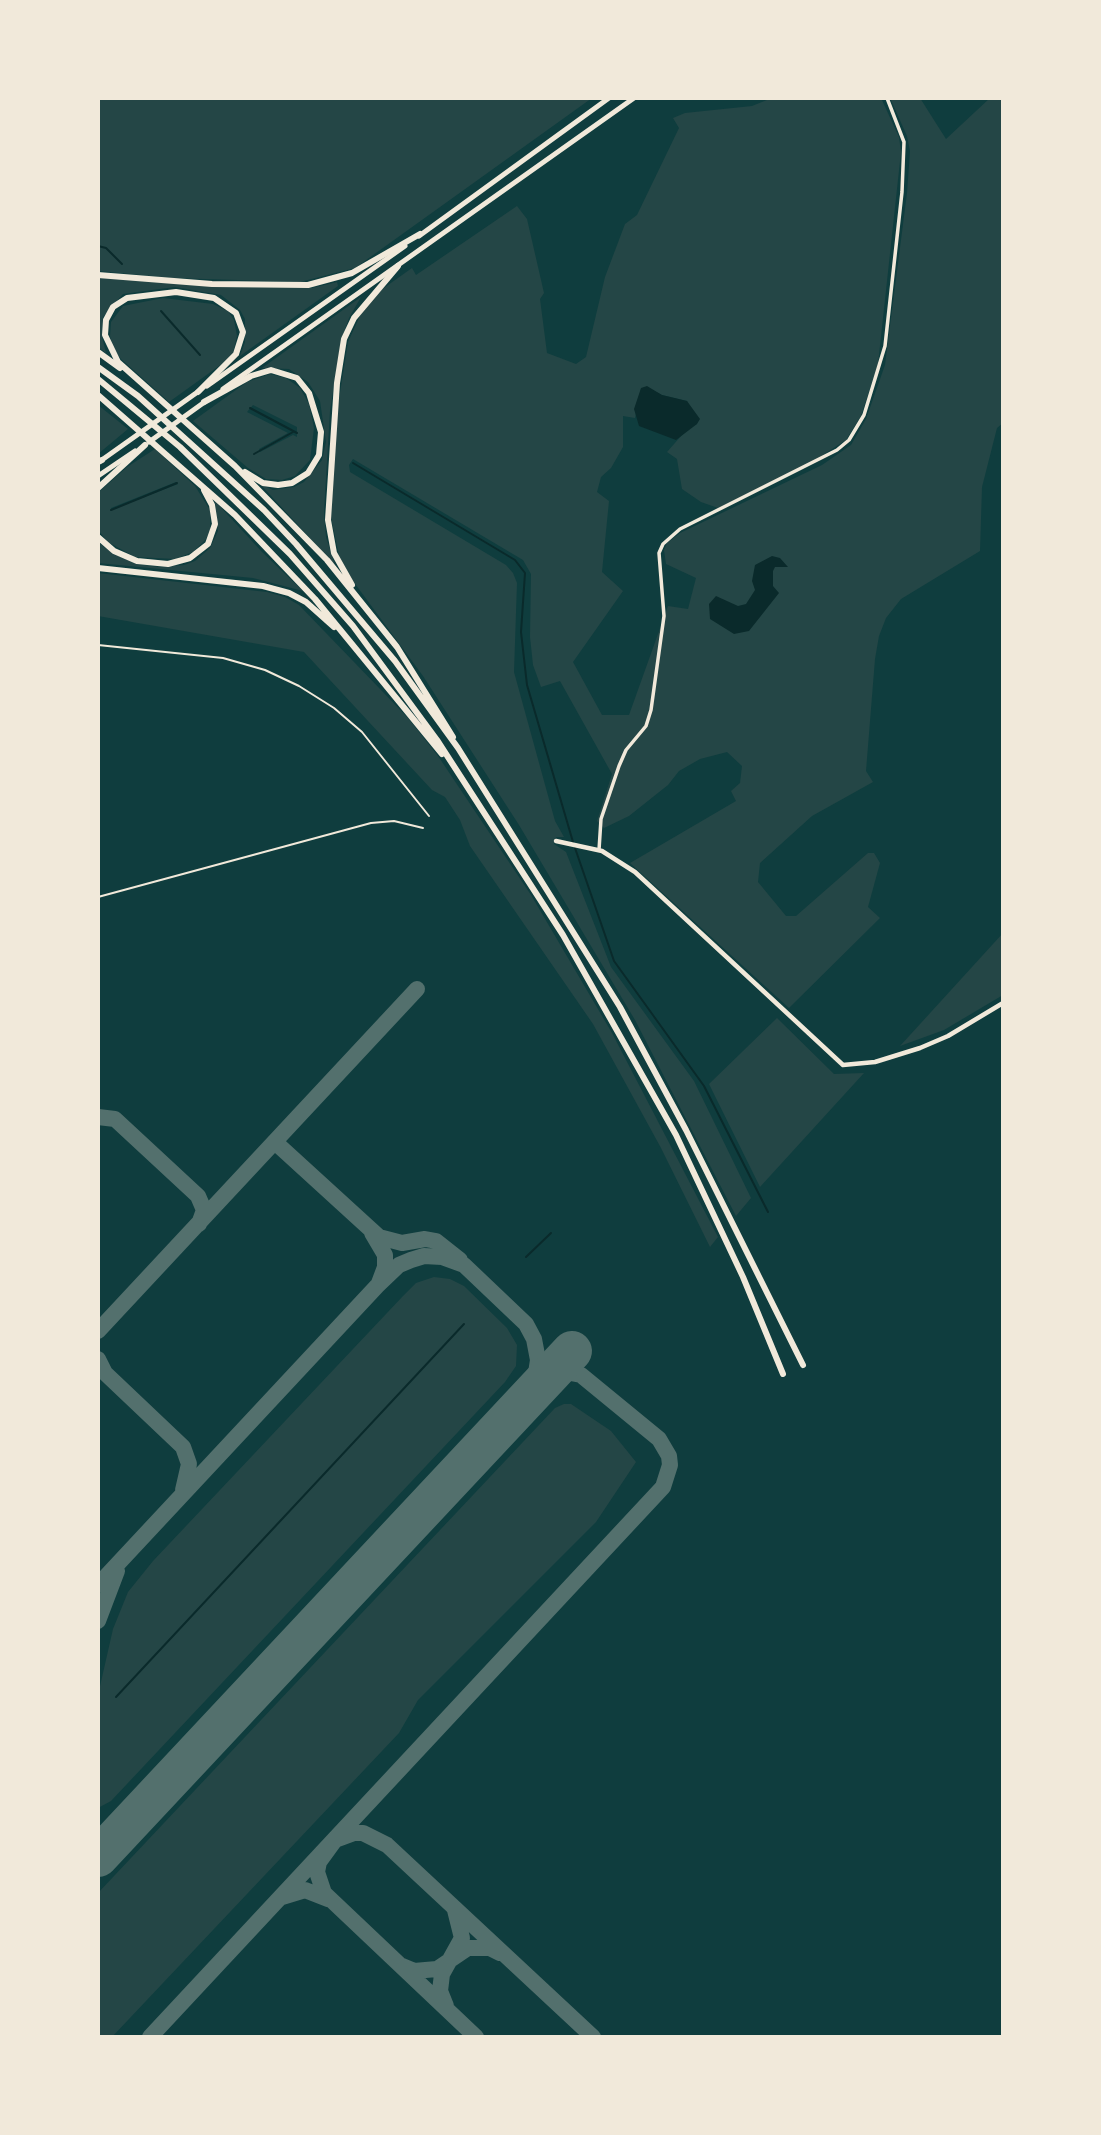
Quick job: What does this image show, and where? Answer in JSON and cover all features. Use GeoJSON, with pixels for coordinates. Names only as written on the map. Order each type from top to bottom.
{"type":"FeatureCollection","features":[{"type":"Feature","properties":{"kind":"highway"},"geometry":{"type":"LineString","coordinates":[[99,461],[609,98]]}},
{"type":"Feature","properties":{"kind":"highway"},"geometry":{"type":"LineString","coordinates":[[98,476],[634,98]]}},
{"type":"Feature","properties":{"kind":"highway"},"geometry":{"type":"LineString","coordinates":[[98,275],[212,284],[307,285],[352,273],[420,234]]}},
{"type":"Feature","properties":{"kind":"highway"},"geometry":{"type":"LineString","coordinates":[[362,602],[334,553],[330,536],[332,422],[344,339],[362,306],[398,266]]}},
{"type":"Feature","properties":{"kind":"highway"},"geometry":{"type":"LineString","coordinates":[[138,382],[110,350],[105,335],[106,320],[113,307],[127,298],[148,294],[195,293],[224,302],[236,313],[243,332],[236,354],[198,392]]}},
{"type":"Feature","properties":{"kind":"highway"},"geometry":{"type":"LineString","coordinates":[[98,352],[138,382],[282,512],[362,602],[397,647],[447,723],[458,748]]}},
{"type":"Feature","properties":{"kind":"highway"},"geometry":{"type":"LineString","coordinates":[[98,367],[138,396],[280,527],[356,613],[458,748],[621,1007],[686,1130],[803,1365]]}},
{"type":"Feature","properties":{"kind":"highway"},"geometry":{"type":"LineString","coordinates":[[204,402],[251,376],[271,370],[296,379],[314,401],[320,420],[320,443],[319,455],[309,473],[292,483],[270,484],[234,466]]}},
{"type":"Feature","properties":{"kind":"highway"},"geometry":{"type":"LineString","coordinates":[[98,379],[180,447],[290,554],[392,676],[471,792],[594,986],[676,1135],[743,1277],[783,1374]]}},
{"type":"Feature","properties":{"kind":"highway"},"geometry":{"type":"LineString","coordinates":[[98,395],[192,474],[306,589],[471,792]]}},
{"type":"Feature","properties":{"kind":"highway"},"geometry":{"type":"LineString","coordinates":[[98,488],[145,444]]}},
{"type":"Feature","properties":{"kind":"highway"},"geometry":{"type":"LineString","coordinates":[[98,537],[125,556],[151,564],[179,562],[198,553],[212,534],[215,514],[207,494],[192,474]]}},
{"type":"Feature","properties":{"kind":"highway"},"geometry":{"type":"LineString","coordinates":[[98,568],[262,586],[289,593],[306,602],[351,643]]}},
{"type":"Feature","properties":{"kind":"street"},"geometry":{"type":"LineString","coordinates":[[599,850],[601,819],[616,774],[626,750],[646,726],[651,710],[664,616],[659,553],[663,544],[680,529],[837,450],[849,440],[864,415],[885,345],[904,164],[902,134],[887,98]]}},
{"type":"Feature","properties":{"kind":"street"},"geometry":{"type":"LineString","coordinates":[[556,841],[599,850],[635,872],[843,1065],[875,1062],[920,1048],[967,1025],[1003,1003]]}},
{"type":"Feature","properties":{"kind":"lane"},"geometry":{"type":"LineString","coordinates":[[98,645],[223,658],[265,670],[299,686],[334,708],[362,733],[429,816]]}},
{"type":"Feature","properties":{"kind":"lane"},"geometry":{"type":"LineString","coordinates":[[98,897],[371,823],[394,821],[423,828]]}},
{"type":"Feature","properties":{"kind":"shaded area"},"geometry":{"type":"Polygon","coordinates":[[[98,98],[592,98],[355,268],[300,282],[173,278],[98,271],[98,98]]]}},
{"type":"Feature","properties":{"kind":"shaded area"},"geometry":{"type":"Polygon","coordinates":[[[772,98],[881,98],[899,137],[901,152],[878,364],[861,416],[846,440],[815,460],[718,508],[701,502],[682,489],[677,459],[667,452],[689,427],[697,424],[687,401],[662,395],[646,387],[641,389],[635,418],[623,416],[623,447],[611,468],[601,477],[597,492],[609,501],[602,572],[623,591],[573,662],[602,715],[629,715],[668,606],[688,609],[696,578],[666,564],[664,550],[667,543],[680,533],[822,465],[851,445],[866,419],[885,365],[907,193],[910,151],[907,136],[890,98],[920,98],[946,139],[990,98],[1003,98],[1003,423],[997,428],[982,487],[980,551],[901,599],[886,618],[875,659],[866,771],[873,782],[812,816],[760,863],[758,882],[786,916],[796,916],[868,853],[874,853],[880,863],[868,907],[880,918],[789,1008],[630,863],[736,801],[731,791],[740,783],[742,766],[727,752],[700,759],[679,771],[668,785],[629,816],[604,828],[597,821],[612,774],[560,681],[541,687],[533,665],[530,637],[531,574],[523,560],[353,459],[349,465],[350,472],[506,565],[513,573],[517,583],[514,672],[555,821],[564,837],[556,837],[554,844],[566,852],[611,967],[694,1081],[751,1198],[736,1216],[635,1020],[519,825],[423,676],[353,581],[339,556],[331,517],[336,418],[348,342],[364,307],[381,290],[412,268],[416,275],[517,206],[527,219],[544,293],[540,299],[547,353],[576,364],[586,357],[605,277],[625,224],[637,215],[679,128],[673,118],[685,113],[752,106],[772,98]]]}},
{"type":"Feature","properties":{"kind":"shaded area"},"geometry":{"type":"Polygon","coordinates":[[[98,277],[244,287],[312,288],[337,282],[338,286],[240,356],[245,342],[245,319],[240,310],[221,295],[175,287],[123,294],[103,317],[102,337],[106,353],[98,347],[98,277]]]}},
{"type":"Feature","properties":{"kind":"shaded area"},"geometry":{"type":"Polygon","coordinates":[[[361,297],[341,340],[330,411],[324,513],[326,537],[335,565],[260,484],[273,490],[294,487],[304,482],[322,460],[326,442],[320,401],[308,382],[289,369],[262,368],[361,297]]]}},
{"type":"Feature","properties":{"kind":"shaded area"},"geometry":{"type":"Polygon","coordinates":[[[163,298],[213,304],[228,311],[234,320],[237,336],[233,353],[226,361],[169,402],[121,359],[113,349],[110,336],[111,322],[123,306],[163,298]]]}},
{"type":"Feature","properties":{"kind":"shaded area"},"geometry":{"type":"Polygon","coordinates":[[[270,374],[286,378],[300,388],[309,404],[314,428],[310,460],[295,476],[282,480],[266,479],[248,468],[193,421],[247,382],[270,374]],[[253,405],[247,412],[288,433],[259,449],[260,452],[293,435],[297,437],[297,427],[253,405]]]}},
{"type":"Feature","properties":{"kind":"shaded area"},"geometry":{"type":"Polygon","coordinates":[[[647,386],[662,395],[687,401],[700,419],[697,424],[676,440],[639,426],[634,409],[641,388],[647,386]]]}},
{"type":"Feature","properties":{"kind":"shaded area"},"geometry":{"type":"Polygon","coordinates":[[[98,405],[128,429],[98,454],[98,405]]]}},
{"type":"Feature","properties":{"kind":"shaded area"},"geometry":{"type":"Polygon","coordinates":[[[155,449],[195,486],[210,510],[210,530],[206,539],[193,552],[175,559],[135,557],[108,542],[98,530],[100,491],[127,467],[155,449]],[[176,482],[111,510],[178,484],[176,482]]]}},
{"type":"Feature","properties":{"kind":"shaded area"},"geometry":{"type":"Polygon","coordinates":[[[215,501],[303,591],[253,578],[98,563],[98,542],[112,553],[138,564],[159,567],[184,565],[195,561],[210,548],[218,531],[215,501]]]}},
{"type":"Feature","properties":{"kind":"shaded area"},"geometry":{"type":"Polygon","coordinates":[[[772,556],[780,558],[788,567],[775,567],[773,586],[779,593],[749,631],[734,634],[710,619],[709,604],[716,596],[738,606],[746,604],[755,590],[752,581],[755,565],[772,556]]]}},
{"type":"Feature","properties":{"kind":"shaded area"},"geometry":{"type":"Polygon","coordinates":[[[98,573],[267,592],[285,597],[299,605],[408,718],[438,756],[531,895],[612,1033],[718,1237],[710,1247],[661,1148],[593,1024],[470,846],[460,820],[445,797],[432,790],[304,652],[98,616],[98,573]]]}},
{"type":"Feature","properties":{"kind":"shaded area"},"geometry":{"type":"Polygon","coordinates":[[[1003,933],[1003,995],[944,1030],[900,1046],[1003,933]]]}},
{"type":"Feature","properties":{"kind":"shaded area"},"geometry":{"type":"Polygon","coordinates":[[[777,1018],[834,1074],[864,1073],[760,1187],[709,1084],[777,1018]]]}},
{"type":"Feature","properties":{"kind":"shaded area"},"geometry":{"type":"Polygon","coordinates":[[[434,1277],[450,1279],[464,1286],[507,1328],[517,1345],[516,1366],[505,1382],[111,1801],[98,1808],[98,1695],[113,1629],[128,1592],[153,1561],[403,1296],[416,1283],[434,1277]]]}},
{"type":"Feature","properties":{"kind":"shaded area"},"geometry":{"type":"Polygon","coordinates":[[[571,1404],[611,1431],[636,1462],[596,1522],[418,1700],[399,1733],[112,2037],[98,2037],[98,1893],[555,1408],[571,1404]]]}},
{"type":"Feature","properties":{"kind":"waterway"},"geometry":{"type":"LineString","coordinates":[[98,246],[106,248],[122,264]]}},
{"type":"Feature","properties":{"kind":"waterway"},"geometry":{"type":"LineString","coordinates":[[161,311],[200,355]]}},
{"type":"Feature","properties":{"kind":"waterway"},"geometry":{"type":"LineString","coordinates":[[250,408],[297,433]]}},
{"type":"Feature","properties":{"kind":"waterway"},"geometry":{"type":"LineString","coordinates":[[254,454],[293,432]]}},
{"type":"Feature","properties":{"kind":"waterway"},"geometry":{"type":"LineString","coordinates":[[353,463],[515,560],[525,573],[521,632],[527,685],[573,842]]}},
{"type":"Feature","properties":{"kind":"waterway"},"geometry":{"type":"LineString","coordinates":[[111,510],[177,483]]}},
{"type":"Feature","properties":{"kind":"waterway"},"geometry":{"type":"LineString","coordinates":[[575,848],[614,961],[704,1086],[768,1212]]}},
{"type":"Feature","properties":{"kind":"waterway"},"geometry":{"type":"LineString","coordinates":[[526,1257],[551,1233]]}},
{"type":"Feature","properties":{"kind":"waterway"},"geometry":{"type":"LineString","coordinates":[[116,1697],[464,1324]]}},
{"type":"Feature","properties":{"kind":"taxiway"},"geometry":{"type":"LineString","coordinates":[[98,1331],[417,989]]}},
{"type":"Feature","properties":{"kind":"taxiway"},"geometry":{"type":"LineString","coordinates":[[98,1117],[115,1119],[198,1196],[204,1210],[199,1224]]}},
{"type":"Feature","properties":{"kind":"taxiway"},"geometry":{"type":"LineString","coordinates":[[276,1143],[379,1237],[402,1243],[425,1239],[436,1241],[460,1260]]}},
{"type":"Feature","properties":{"kind":"taxiway"},"geometry":{"type":"LineString","coordinates":[[372,1233],[385,1255],[385,1267],[379,1283]]}},
{"type":"Feature","properties":{"kind":"taxiway"},"geometry":{"type":"LineString","coordinates":[[98,1585],[399,1265],[424,1256],[442,1257],[464,1265],[526,1324],[534,1339],[538,1360],[535,1380],[521,1405]]}},
{"type":"Feature","properties":{"kind":"taxiway"},"geometry":{"type":"LineString","coordinates":[[98,1359],[105,1373],[183,1447],[189,1464],[183,1490]]}},
{"type":"Feature","properties":{"kind":"taxiway"},"geometry":{"type":"LineString","coordinates":[[150,2037],[663,1487],[670,1465],[669,1456],[659,1439],[581,1375],[560,1371],[547,1377]]}},
{"type":"Feature","properties":{"kind":"taxiway"},"geometry":{"type":"LineString","coordinates":[[98,1621],[117,1571]]}},
{"type":"Feature","properties":{"kind":"taxiway"},"geometry":{"type":"LineString","coordinates":[[476,2037],[324,1893],[317,1872],[319,1862],[335,1840],[354,1833],[363,1833],[387,1845],[593,2037]]}},
{"type":"Feature","properties":{"kind":"taxiway"},"geometry":{"type":"LineString","coordinates":[[282,1897],[305,1890],[328,1899]]}},
{"type":"Feature","properties":{"kind":"taxiway"},"geometry":{"type":"LineString","coordinates":[[446,2006],[440,1991],[442,1974],[462,1938],[455,1910]]}},
{"type":"Feature","properties":{"kind":"taxiway"},"geometry":{"type":"LineString","coordinates":[[402,1966],[414,1971],[437,1969],[468,1948],[490,1948],[500,1953]]}},
{"type":"Feature","properties":{"kind":"runway"},"geometry":{"type":"LineString","coordinates":[[98,1857],[572,1351]]}}]}
